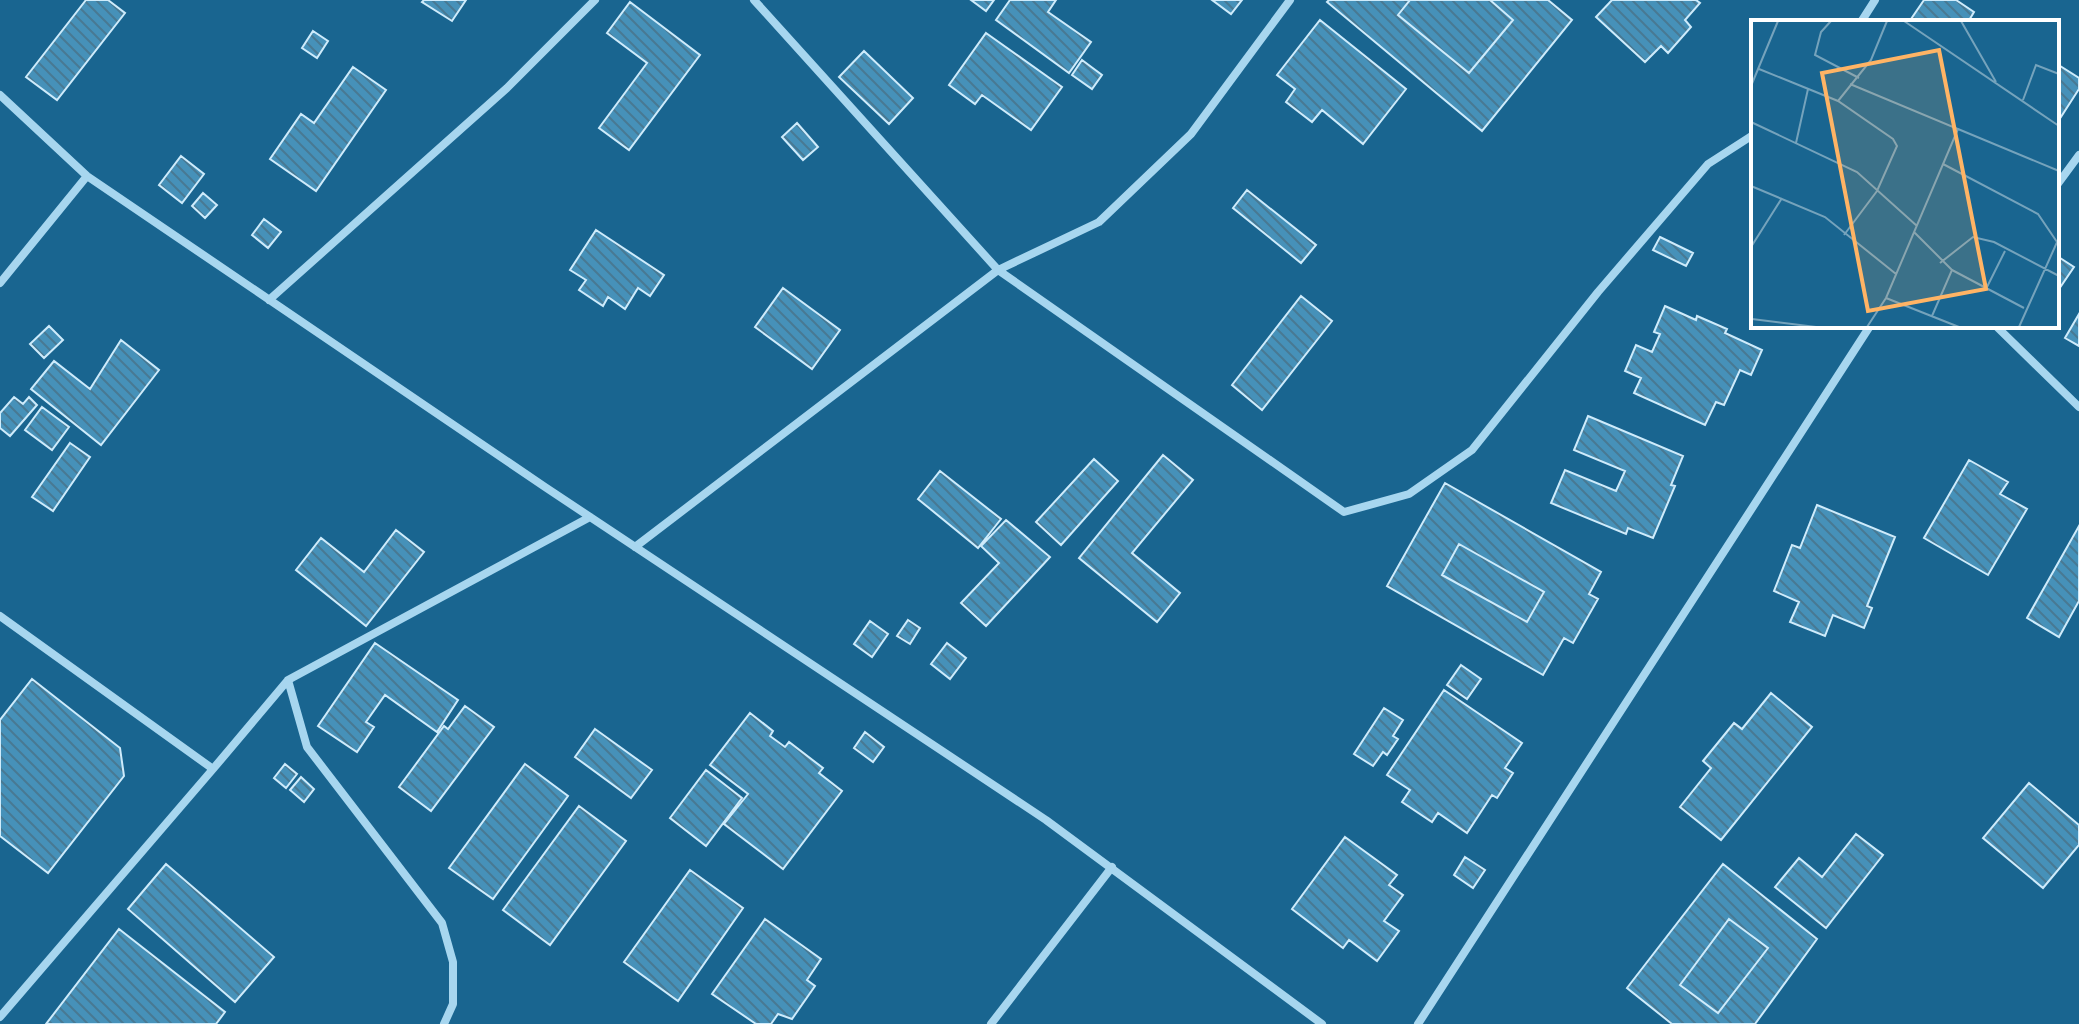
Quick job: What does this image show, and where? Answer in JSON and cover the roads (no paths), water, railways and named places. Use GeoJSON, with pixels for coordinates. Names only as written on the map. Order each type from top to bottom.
{"type":"FeatureCollection","features":[{"type":"Feature","properties":{"kind":"street"},"geometry":{"type":"LineString","coordinates":[[269,300],[507,88],[595,0]]}},
{"type":"Feature","properties":{"kind":"street"},"geometry":{"type":"LineString","coordinates":[[754,0],[998,270],[1344,512],[1409,494],[1472,450],[1598,292],[1708,164],[1751,136]]}},
{"type":"Feature","properties":{"kind":"street"},"geometry":{"type":"LineString","coordinates":[[635,547],[998,270],[1099,222],[1191,134],[1290,0]]}},
{"type":"Feature","properties":{"kind":"street"},"geometry":{"type":"LineString","coordinates":[[1862,20],[1875,0]]}},
{"type":"Feature","properties":{"kind":"street"},"geometry":{"type":"LineString","coordinates":[[0,95],[87,176],[1112,867],[1322,1024]]}},
{"type":"Feature","properties":{"kind":"street"},"geometry":{"type":"LineString","coordinates":[[2059,182],[2079,155]]}},
{"type":"Feature","properties":{"kind":"street"},"geometry":{"type":"LineString","coordinates":[[0,283],[87,176]]}},
{"type":"Feature","properties":{"kind":"street"},"geometry":{"type":"LineString","coordinates":[[1418,1024],[1869,328]]}},
{"type":"Feature","properties":{"kind":"street"},"geometry":{"type":"LineString","coordinates":[[1998,328],[2079,407]]}},
{"type":"Feature","properties":{"kind":"street"},"geometry":{"type":"LineString","coordinates":[[0,1017],[288,680],[590,517]]}},
{"type":"Feature","properties":{"kind":"street"},"geometry":{"type":"LineString","coordinates":[[0,616],[213,769]]}},
{"type":"Feature","properties":{"kind":"street"},"geometry":{"type":"LineString","coordinates":[[288,680],[307,747],[442,923],[453,962],[453,1004],[444,1024]]}},
{"type":"Feature","properties":{"kind":"street"},"geometry":{"type":"LineString","coordinates":[[991,1024],[1112,867]]}}]}
